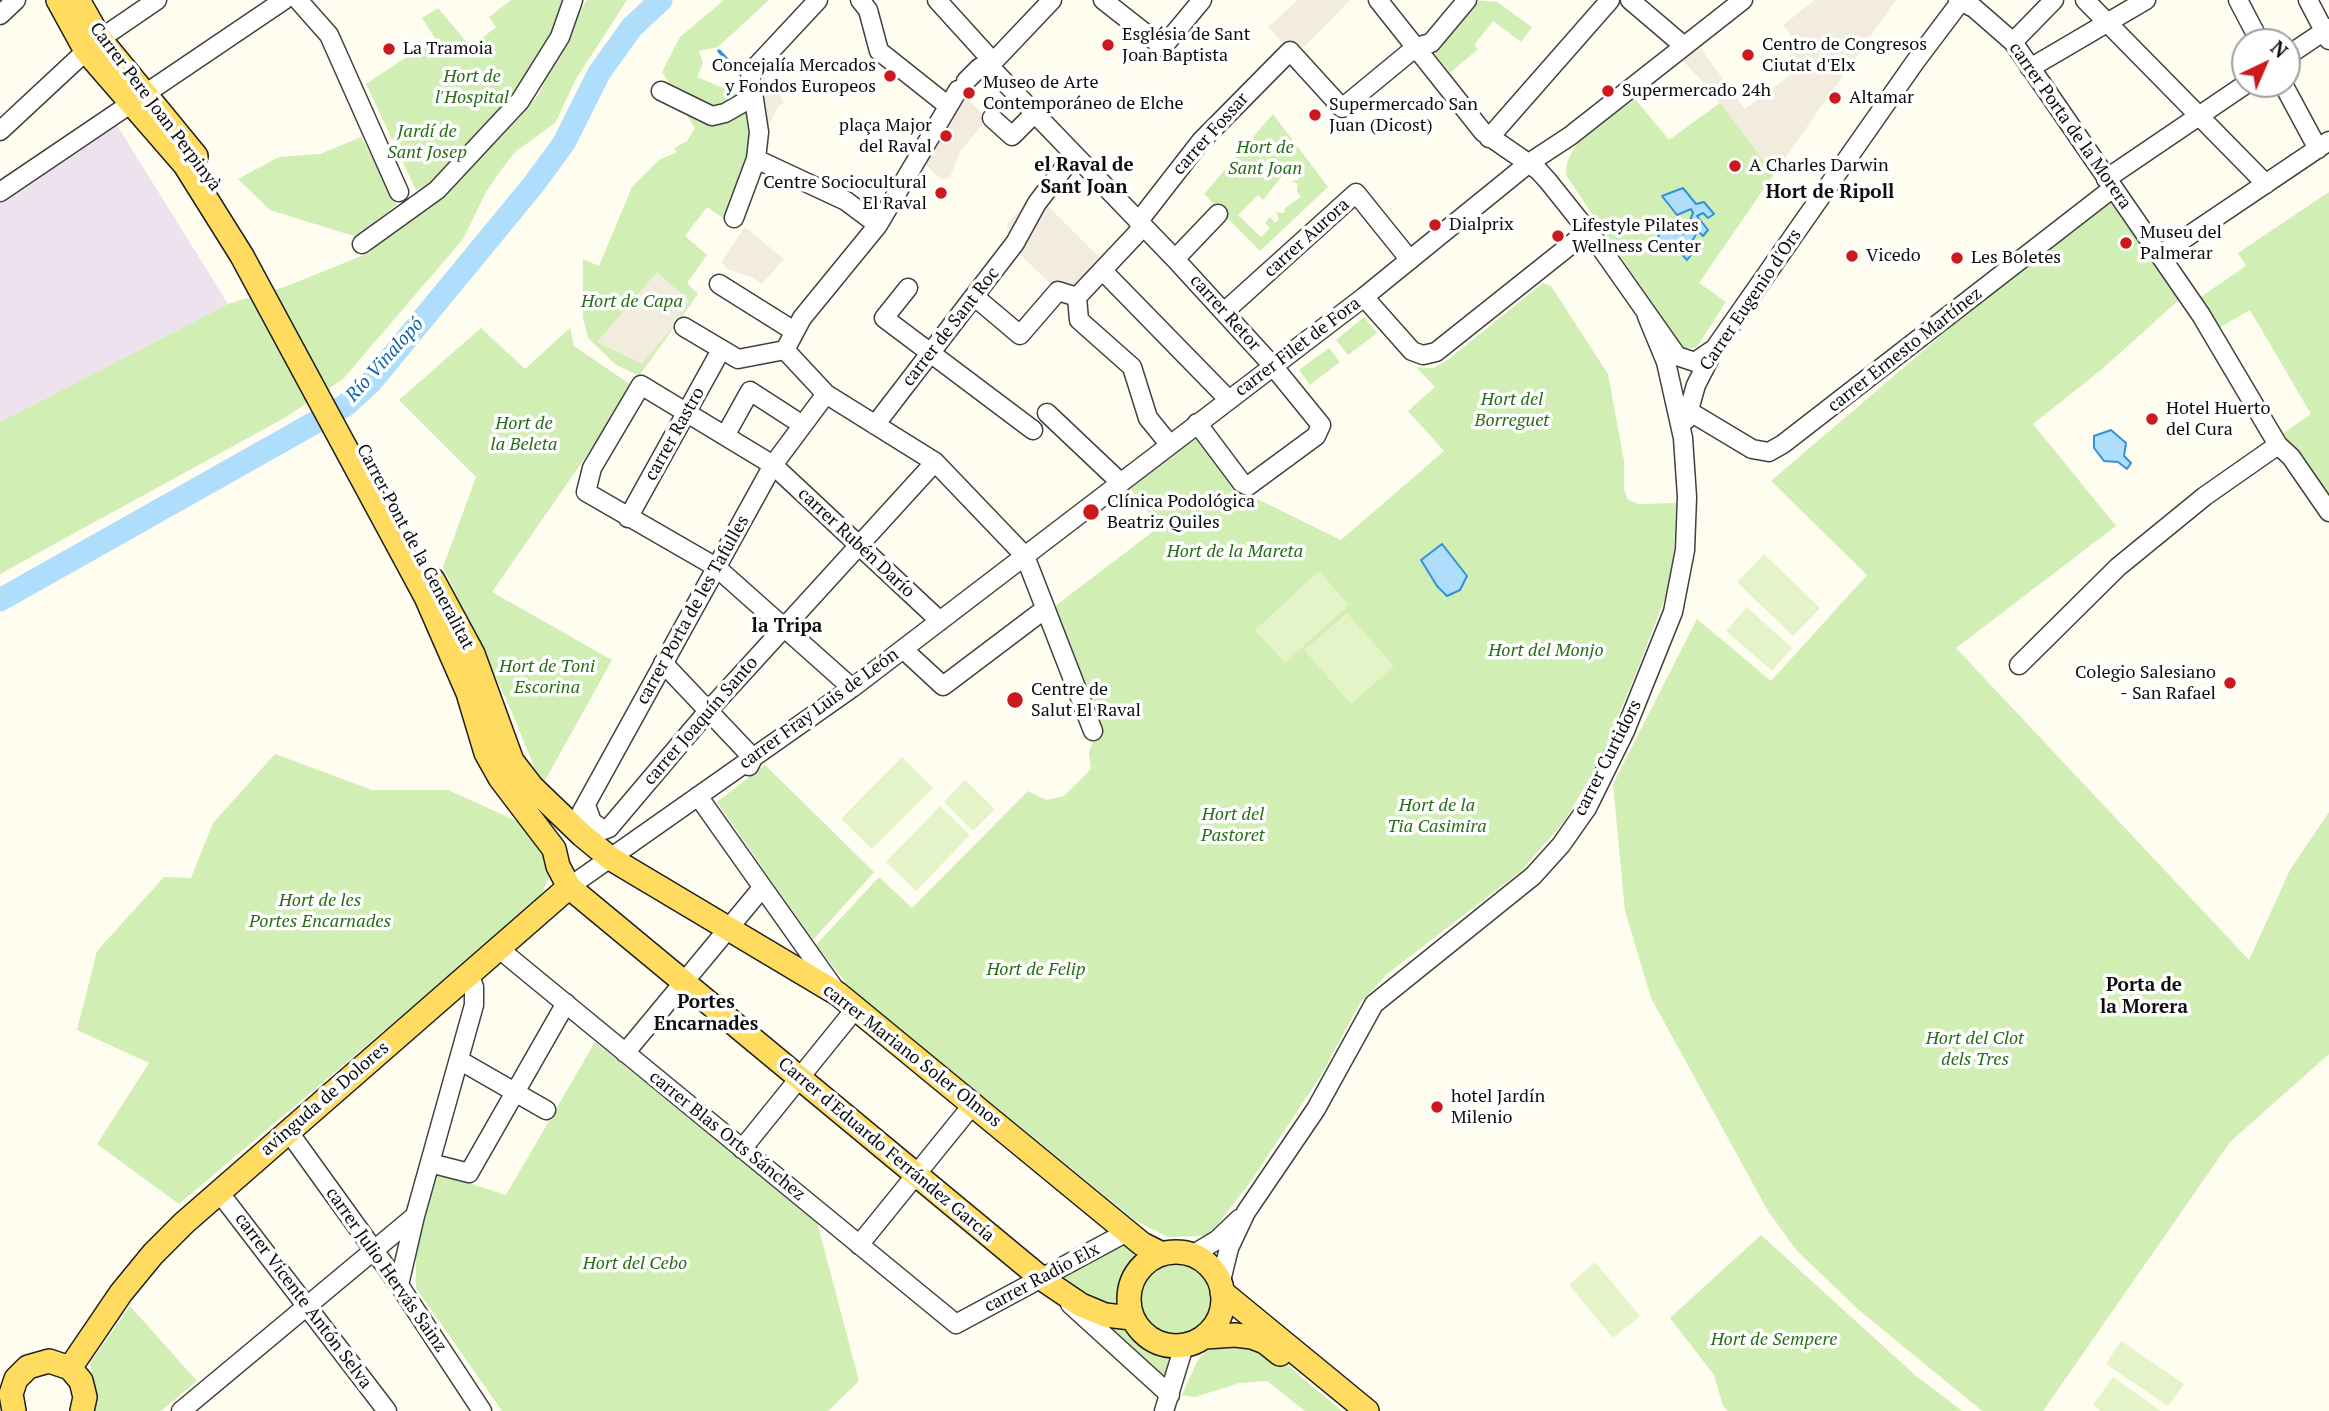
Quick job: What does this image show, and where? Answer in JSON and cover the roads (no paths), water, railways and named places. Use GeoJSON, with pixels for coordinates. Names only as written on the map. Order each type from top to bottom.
{"type":"FeatureCollection","features":[{"type":"Feature","properties":{"kind":"main road","name":"Carrer Pere Joan Perpinyà"},"geometry":{"type":"LineString","coordinates":[[58,0],[139,99],[249,252]]}},
{"type":"Feature","properties":{"kind":"main road","name":"Carrer Pere Joan Perpinyà"},"geometry":{"type":"LineString","coordinates":[[78,0],[93,45]]}},
{"type":"Feature","properties":{"kind":"main road","name":"Carrer Pont de la Generalitat"},"geometry":{"type":"LineString","coordinates":[[249,252],[417,564],[473,654],[512,761],[532,788],[610,858]]}},
{"type":"Feature","properties":{"kind":"main road","name":"Carrer Pont de la Generalitat"},"geometry":{"type":"LineString","coordinates":[[417,564],[468,694],[486,753],[500,778],[554,849],[558,866],[569,887]]}},
{"type":"Feature","properties":{"kind":"main road"},"geometry":{"type":"LineString","coordinates":[[554,849],[569,835],[583,835]]}},
{"type":"Feature","properties":{"kind":"main road","name":"carrer Mariano Soler Olmos"},"geometry":{"type":"LineString","coordinates":[[610,858],[838,994],[974,1103],[1127,1232],[1162,1254]]}},
{"type":"Feature","properties":{"kind":"main road","name":"avinguda de Dolores"},"geometry":{"type":"LineString","coordinates":[[69,1368],[121,1293],[153,1254],[288,1131],[569,887]]}},
{"type":"Feature","properties":{"kind":"main road","name":"Carrer d'Eduardo Ferrández García"},"geometry":{"type":"LineString","coordinates":[[569,887],[1041,1278],[1081,1305],[1105,1315],[1132,1318]]}},
{"type":"Feature","properties":{"kind":"main road"},"geometry":{"type":"LineString","coordinates":[[1349,1411],[1265,1342],[1235,1335],[1194,1341],[1155,1342],[1132,1318],[1128,1303],[1130,1286],[1138,1271],[1162,1254],[1175,1252],[1192,1255],[1209,1266],[1221,1288],[1367,1411]]}},
{"type":"Feature","properties":{"kind":"main road"},"geometry":{"type":"LineString","coordinates":[[1194,1341],[1215,1325],[1222,1310],[1221,1288]]}},
{"type":"Feature","properties":{"kind":"main road"},"geometry":{"type":"LineString","coordinates":[[14,1411],[14,1387],[28,1367],[49,1361],[69,1368],[81,1381],[84,1391],[82,1411]]}},
{"type":"Feature","properties":{"kind":"street"},"geometry":{"type":"LineString","coordinates":[[0,15],[16,0]]}},
{"type":"Feature","properties":{"kind":"street"},"geometry":{"type":"LineString","coordinates":[[0,131],[93,45],[157,0]]}},
{"type":"Feature","properties":{"kind":"street"},"geometry":{"type":"LineString","coordinates":[[0,192],[284,0]]}},
{"type":"Feature","properties":{"kind":"street"},"geometry":{"type":"LineString","coordinates":[[298,0],[329,35],[399,192]]}},
{"type":"Feature","properties":{"kind":"street"},"geometry":{"type":"LineString","coordinates":[[362,244],[436,190],[520,101],[559,37],[573,0]]}},
{"type":"Feature","properties":{"kind":"street"},"geometry":{"type":"LineString","coordinates":[[734,218],[757,159],[759,132],[750,73],[818,0]]}},
{"type":"Feature","properties":{"kind":"street"},"geometry":{"type":"LineString","coordinates":[[860,0],[868,10],[879,51],[947,105]]}},
{"type":"Feature","properties":{"kind":"street","name":"carrer Retor"},"geometry":{"type":"LineString","coordinates":[[937,0],[990,62],[994,71],[1224,312],[1321,425],[1316,436],[1248,486],[1242,483],[1197,424]]}},
{"type":"Feature","properties":{"kind":"street"},"geometry":{"type":"LineString","coordinates":[[785,350],[802,318],[878,225],[947,105],[962,85],[990,62],[1052,0]]}},
{"type":"Feature","properties":{"kind":"street"},"geometry":{"type":"LineString","coordinates":[[1103,0],[1126,7],[1163,47],[1202,0]]}},
{"type":"Feature","properties":{"kind":"street","name":"carrer Curtidors"},"geometry":{"type":"LineString","coordinates":[[1378,0],[1489,138],[1529,163],[1548,181],[1588,231],[1669,348],[1686,361],[1704,358],[1715,348]]}},
{"type":"Feature","properties":{"kind":"street"},"geometry":{"type":"LineString","coordinates":[[1416,47],[1431,43],[1467,0]]}},
{"type":"Feature","properties":{"kind":"street"},"geometry":{"type":"LineString","coordinates":[[1489,138],[1610,0]]}},
{"type":"Feature","properties":{"kind":"street","name":"carrer Filet de Fora"},"geometry":{"type":"LineString","coordinates":[[1025,556],[1364,297],[1529,163],[1570,136],[1743,0]]}},
{"type":"Feature","properties":{"kind":"street"},"geometry":{"type":"LineString","coordinates":[[2013,42],[2054,0]]}},
{"type":"Feature","properties":{"kind":"street"},"geometry":{"type":"LineString","coordinates":[[2085,0],[2266,184]]}},
{"type":"Feature","properties":{"kind":"street"},"geometry":{"type":"LineString","coordinates":[[2030,68],[2146,0]]}},
{"type":"Feature","properties":{"kind":"street"},"geometry":{"type":"LineString","coordinates":[[2238,0],[2253,28]]}},
{"type":"Feature","properties":{"kind":"street"},"geometry":{"type":"LineString","coordinates":[[2301,48],[2327,33],[2308,0]]}},
{"type":"Feature","properties":{"kind":"street"},"geometry":{"type":"LineString","coordinates":[[1634,1],[1684,46]]}},
{"type":"Feature","properties":{"kind":"street","name":"carrer Porta de la Morera"},"geometry":{"type":"LineString","coordinates":[[1969,2],[2013,42],[2201,314],[2278,445],[2291,457],[2329,512]]}},
{"type":"Feature","properties":{"kind":"street","name":"Carrer Eugenio d'Ors"},"geometry":{"type":"LineString","coordinates":[[1683,438],[1687,411],[1696,385],[1715,348],[1922,52],[1969,2]]}},
{"type":"Feature","properties":{"kind":"street","name":"carrer Fossar"},"geometry":{"type":"LineString","coordinates":[[1077,297],[1103,271],[1141,224],[1201,141],[1290,51],[1342,108],[1416,47]]}},
{"type":"Feature","properties":{"kind":"street"},"geometry":{"type":"LineString","coordinates":[[661,90],[712,116],[725,113],[753,97]]}},
{"type":"Feature","properties":{"kind":"street"},"geometry":{"type":"LineString","coordinates":[[2110,184],[2231,94]]}},
{"type":"Feature","properties":{"kind":"street"},"geometry":{"type":"LineString","coordinates":[[2160,255],[2323,145],[2292,98]]}},
{"type":"Feature","properties":{"kind":"street"},"geometry":{"type":"LineString","coordinates":[[992,118],[1012,136],[1035,113]]}},
{"type":"Feature","properties":{"kind":"street","name":"carrer Filet de Fora"},"geometry":{"type":"LineString","coordinates":[[1548,181],[1547,171],[1554,153],[1570,136]]}},
{"type":"Feature","properties":{"kind":"street","name":"carrer de Sant Roc"},"geometry":{"type":"LineString","coordinates":[[875,425],[975,297],[1024,226],[1037,202],[1074,155]]}},
{"type":"Feature","properties":{"kind":"street"},"geometry":{"type":"LineString","coordinates":[[757,159],[846,201],[878,225]]}},
{"type":"Feature","properties":{"kind":"street","name":"carrer Ernesto Martínez"},"geometry":{"type":"LineString","coordinates":[[1687,411],[1752,449],[1769,452],[1783,444],[2110,184]]}},
{"type":"Feature","properties":{"kind":"street","name":"carrer Aurora"},"geometry":{"type":"LineString","coordinates":[[1224,312],[1356,193],[1410,260]]}},
{"type":"Feature","properties":{"kind":"street","name":"carrer Retor"},"geometry":{"type":"LineString","coordinates":[[1175,259],[1218,214]]}},
{"type":"Feature","properties":{"kind":"street"},"geometry":{"type":"LineString","coordinates":[[1364,297],[1412,351],[1423,355],[1436,352],[1588,231]]}},
{"type":"Feature","properties":{"kind":"street"},"geometry":{"type":"LineString","coordinates":[[1103,271],[1229,400]]}},
{"type":"Feature","properties":{"kind":"street"},"geometry":{"type":"LineString","coordinates":[[719,284],[794,331]]}},
{"type":"Feature","properties":{"kind":"street"},"geometry":{"type":"LineString","coordinates":[[908,288],[884,318],[1033,430]]}},
{"type":"Feature","properties":{"kind":"street"},"geometry":{"type":"LineString","coordinates":[[975,297],[1020,335],[1058,291],[1077,297],[1079,320],[1132,367],[1148,418],[1170,445]]}},
{"type":"Feature","properties":{"kind":"street","name":"carrer Curtidors"},"geometry":{"type":"LineString","coordinates":[[1221,1288],[1229,1248],[1246,1212],[1316,1109],[1374,1004],[1395,984],[1524,885],[1561,845],[1587,808],[1625,731],[1674,611],[1685,550],[1687,497],[1683,438],[1666,362],[1647,316]]}},
{"type":"Feature","properties":{"kind":"street"},"geometry":{"type":"LineString","coordinates":[[684,327],[738,359],[785,350]]}},
{"type":"Feature","properties":{"kind":"street","name":"carrer Rastro"},"geometry":{"type":"LineString","coordinates":[[628,518],[722,350]]}},
{"type":"Feature","properties":{"kind":"street"},"geometry":{"type":"LineString","coordinates":[[785,350],[826,394],[935,462],[1025,556],[1093,731]]}},
{"type":"Feature","properties":{"kind":"street","name":"carrer Rubén Darío"},"geometry":{"type":"LineString","coordinates":[[628,518],[586,492],[592,468],[641,385],[773,465],[940,621]]}},
{"type":"Feature","properties":{"kind":"street"},"geometry":{"type":"LineString","coordinates":[[725,436],[750,391],[801,424]]}},
{"type":"Feature","properties":{"kind":"street","name":"carrer Porta de les Tafulles"},"geometry":{"type":"LineString","coordinates":[[583,835],[579,824],[586,805],[663,663],[773,465],[826,394]]}},
{"type":"Feature","properties":{"kind":"street"},"geometry":{"type":"LineString","coordinates":[[1047,413],[1121,483]]}},
{"type":"Feature","properties":{"kind":"street"},"geometry":{"type":"LineString","coordinates":[[2019,665],[2118,567],[2205,496],[2278,445]]}},
{"type":"Feature","properties":{"kind":"street","name":"carrer Joaquín Santo"},"geometry":{"type":"LineString","coordinates":[[586,805],[592,822],[604,830],[609,828],[708,711],[935,462]]}},
{"type":"Feature","properties":{"kind":"street"},"geometry":{"type":"LineString","coordinates":[[628,518],[716,567],[852,688]]}},
{"type":"Feature","properties":{"kind":"street","name":"carrer Fray Luis de León"},"geometry":{"type":"LineString","coordinates":[[610,858],[852,688],[1025,556]]}},
{"type":"Feature","properties":{"kind":"street"},"geometry":{"type":"LineString","coordinates":[[903,649],[943,686],[1045,609]]}},
{"type":"Feature","properties":{"kind":"street"},"geometry":{"type":"LineString","coordinates":[[663,663],[753,758],[747,768],[713,795],[710,803],[712,815]]}},
{"type":"Feature","properties":{"kind":"street"},"geometry":{"type":"LineString","coordinates":[[698,796],[838,994]]}},
{"type":"Feature","properties":{"kind":"street","name":"avinguda de Dolores"},"geometry":{"type":"LineString","coordinates":[[569,887],[610,858]]}},
{"type":"Feature","properties":{"kind":"street"},"geometry":{"type":"LineString","coordinates":[[625,1053],[762,888]]}},
{"type":"Feature","properties":{"kind":"street","name":"carrer Blas Orts Sánchez"},"geometry":{"type":"LineString","coordinates":[[498,948],[956,1324]]}},
{"type":"Feature","properties":{"kind":"street"},"geometry":{"type":"LineString","coordinates":[[399,1285],[415,1216],[474,1005],[474,987],[468,974]]}},
{"type":"Feature","properties":{"kind":"street"},"geometry":{"type":"LineString","coordinates":[[430,1163],[469,1174],[566,1003]]}},
{"type":"Feature","properties":{"kind":"street"},"geometry":{"type":"LineString","coordinates":[[742,1149],[856,1008]]}},
{"type":"Feature","properties":{"kind":"street"},"geometry":{"type":"LineString","coordinates":[[459,1060],[546,1110]]}},
{"type":"Feature","properties":{"kind":"street"},"geometry":{"type":"LineString","coordinates":[[859,1245],[974,1103]]}},
{"type":"Feature","properties":{"kind":"street","name":"carrer Julio Hervás Sainz"},"geometry":{"type":"LineString","coordinates":[[288,1131],[399,1285],[482,1411]]}},
{"type":"Feature","properties":{"kind":"street","name":"carrer Vicente Antón Selva"},"geometry":{"type":"LineString","coordinates":[[219,1192],[387,1411]]}},
{"type":"Feature","properties":{"kind":"street","name":"carrer Curtidors"},"geometry":{"type":"LineString","coordinates":[[1192,1255],[1217,1240],[1246,1212]]}},
{"type":"Feature","properties":{"kind":"street"},"geometry":{"type":"LineString","coordinates":[[181,1411],[415,1216]]}},
{"type":"Feature","properties":{"kind":"street","name":"carrer Radio Elx"},"geometry":{"type":"LineString","coordinates":[[956,1324],[1127,1232]]}},
{"type":"Feature","properties":{"kind":"street","name":"Carrer d'Eduardo Ferrández García"},"geometry":{"type":"LineString","coordinates":[[1041,1278],[1167,1403]]}},
{"type":"Feature","properties":{"kind":"street"},"geometry":{"type":"LineString","coordinates":[[1167,1403],[1194,1341]]}},
{"type":"Feature","properties":{"kind":"water"},"geometry":{"type":"Polygon","coordinates":[[[1683,188],[1696,204],[1704,202],[1714,214],[1708,218],[1703,213],[1697,216],[1708,230],[1703,236],[1698,231],[1691,243],[1684,246],[1691,255],[1687,260],[1673,244],[1668,254],[1663,254],[1654,243],[1662,231],[1659,226],[1673,221],[1684,234],[1693,213],[1691,209],[1677,215],[1662,196],[1683,188]]]}},
{"type":"Feature","properties":{"kind":"water"},"geometry":{"type":"Polygon","coordinates":[[[2111,430],[2126,443],[2124,456],[2131,463],[2127,469],[2118,462],[2104,461],[2094,448],[2094,436],[2111,430]]]}},
{"type":"Feature","properties":{"kind":"water"},"geometry":{"type":"Polygon","coordinates":[[[1442,544],[1467,576],[1460,590],[1447,596],[1437,586],[1421,560],[1442,544]]]}},
{"type":"Feature","properties":{"kind":"waterway","name":"Río Vinalopó"},"geometry":{"type":"LineString","coordinates":[[0,600],[346,405],[371,382],[534,184],[564,143],[599,73],[632,27],[661,0]]}},
{"type":"Feature","properties":{"kind":"waterway"},"geometry":{"type":"LineString","coordinates":[[719,51],[732,65]]}},
{"type":"Feature","properties":{"kind":"place","name":"Església de Sant Joan Baptista"},"geometry":{"type":"Point","coordinates":[1108,45]}},
{"type":"Feature","properties":{"kind":"place","name":"La Tramoia"},"geometry":{"type":"Point","coordinates":[389,49]}},
{"type":"Feature","properties":{"kind":"place","name":"Centro de Congresos Ciutat d'Elx"},"geometry":{"type":"Point","coordinates":[1748,55]}},
{"type":"Feature","properties":{"kind":"place","name":"Concejalía Mercados y Fondos Europeos"},"geometry":{"type":"Point","coordinates":[890,76]}},
{"type":"Feature","properties":{"kind":"place","name":"Supermercado 24h"},"geometry":{"type":"Point","coordinates":[1608,91]}},
{"type":"Feature","properties":{"kind":"place","name":"Museo de Arte Contemporáneo de Elche"},"geometry":{"type":"Point","coordinates":[969,93]}},
{"type":"Feature","properties":{"kind":"place","name":"Altamar"},"geometry":{"type":"Point","coordinates":[1835,98]}},
{"type":"Feature","properties":{"kind":"place","name":"Supermercado San Juan (Dicost)"},"geometry":{"type":"Point","coordinates":[1315,115]}},
{"type":"Feature","properties":{"kind":"place","name":"plaça Major del Raval"},"geometry":{"type":"Point","coordinates":[946,136]}},
{"type":"Feature","properties":{"kind":"place","name":"A Charles Darwin"},"geometry":{"type":"Point","coordinates":[1735,166]}},
{"type":"Feature","properties":{"kind":"place","name":"Centre Sociocultural El Raval"},"geometry":{"type":"Point","coordinates":[941,193]}},
{"type":"Feature","properties":{"kind":"place","name":"Dialprix"},"geometry":{"type":"Point","coordinates":[1435,225]}},
{"type":"Feature","properties":{"kind":"place","name":"Lifestyle Pilates Wellness Center"},"geometry":{"type":"Point","coordinates":[1558,236]}},
{"type":"Feature","properties":{"kind":"place","name":"Museu del Palmerar"},"geometry":{"type":"Point","coordinates":[2126,243]}},
{"type":"Feature","properties":{"kind":"place","name":"Vicedo"},"geometry":{"type":"Point","coordinates":[1852,256]}},
{"type":"Feature","properties":{"kind":"place","name":"Les Boletes"},"geometry":{"type":"Point","coordinates":[1957,258]}},
{"type":"Feature","properties":{"kind":"place","name":"Hotel Huerto del Cura"},"geometry":{"type":"Point","coordinates":[2152,419]}},
{"type":"Feature","properties":{"kind":"place","name":"Clínica Podológica Beatriz Quiles"},"geometry":{"type":"Point","coordinates":[1091,512]}},
{"type":"Feature","properties":{"kind":"place","name":"Colegio Salesiano - San Rafael"},"geometry":{"type":"Point","coordinates":[2230,683]}},
{"type":"Feature","properties":{"kind":"place","name":"Centre de Salut El Raval"},"geometry":{"type":"Point","coordinates":[1015,700]}},
{"type":"Feature","properties":{"kind":"place","name":"hotel Jardín Milenio"},"geometry":{"type":"Point","coordinates":[1437,1107]}},
{"type":"Feature","properties":{"kind":"district","name":"el Raval de Sant Joan"},"geometry":{"type":"Point","coordinates":[1084,177]}},
{"type":"Feature","properties":{"kind":"district","name":"Hort de Ripoll"},"geometry":{"type":"Point","coordinates":[1830,193]}},
{"type":"Feature","properties":{"kind":"district","name":"la Tripa"},"geometry":{"type":"Point","coordinates":[787,627]}},
{"type":"Feature","properties":{"kind":"district","name":"Porta de la Morera"},"geometry":{"type":"Point","coordinates":[2144,997]}},
{"type":"Feature","properties":{"kind":"district","name":"Portes Encarnades"},"geometry":{"type":"Point","coordinates":[706,1014]}},
{"type":"Feature","properties":{"kind":"park label","name":"Hort de l'Hospital"},"geometry":{"type":"Point","coordinates":[472,87]}},
{"type":"Feature","properties":{"kind":"park label","name":"Jardí de Sant Josep"},"geometry":{"type":"Point","coordinates":[427,142]}},
{"type":"Feature","properties":{"kind":"park label","name":"Hort de Sant Joan"},"geometry":{"type":"Point","coordinates":[1265,158]}},
{"type":"Feature","properties":{"kind":"park label","name":"Hort de Capa"},"geometry":{"type":"Point","coordinates":[632,302]}},
{"type":"Feature","properties":{"kind":"park label","name":"Hort del Borreguet"},"geometry":{"type":"Point","coordinates":[1512,410]}},
{"type":"Feature","properties":{"kind":"park label","name":"Hort de la Beleta"},"geometry":{"type":"Point","coordinates":[524,434]}},
{"type":"Feature","properties":{"kind":"park label","name":"Hort de la Mareta"},"geometry":{"type":"Point","coordinates":[1235,552]}},
{"type":"Feature","properties":{"kind":"park label","name":"Hort del Monjo"},"geometry":{"type":"Point","coordinates":[1546,651]}},
{"type":"Feature","properties":{"kind":"park label","name":"Hort de Toni Escorina"},"geometry":{"type":"Point","coordinates":[547,677]}},
{"type":"Feature","properties":{"kind":"park label","name":"Hort de la Tia Casimira"},"geometry":{"type":"Point","coordinates":[1437,816]}},
{"type":"Feature","properties":{"kind":"park label","name":"Hort del Pastoret"},"geometry":{"type":"Point","coordinates":[1233,825]}},
{"type":"Feature","properties":{"kind":"park label","name":"Hort de les Portes Encarnades"},"geometry":{"type":"Point","coordinates":[320,911]}},
{"type":"Feature","properties":{"kind":"park label","name":"Hort de Felip"},"geometry":{"type":"Point","coordinates":[1036,970]}},
{"type":"Feature","properties":{"kind":"park label","name":"Hort del Clot dels Tres"},"geometry":{"type":"Point","coordinates":[1975,1049]}},
{"type":"Feature","properties":{"kind":"park label","name":"Hort del Cebo"},"geometry":{"type":"Point","coordinates":[635,1264]}},
{"type":"Feature","properties":{"kind":"park label","name":"Hort de Sempere"},"geometry":{"type":"Point","coordinates":[1774,1340]}}]}
